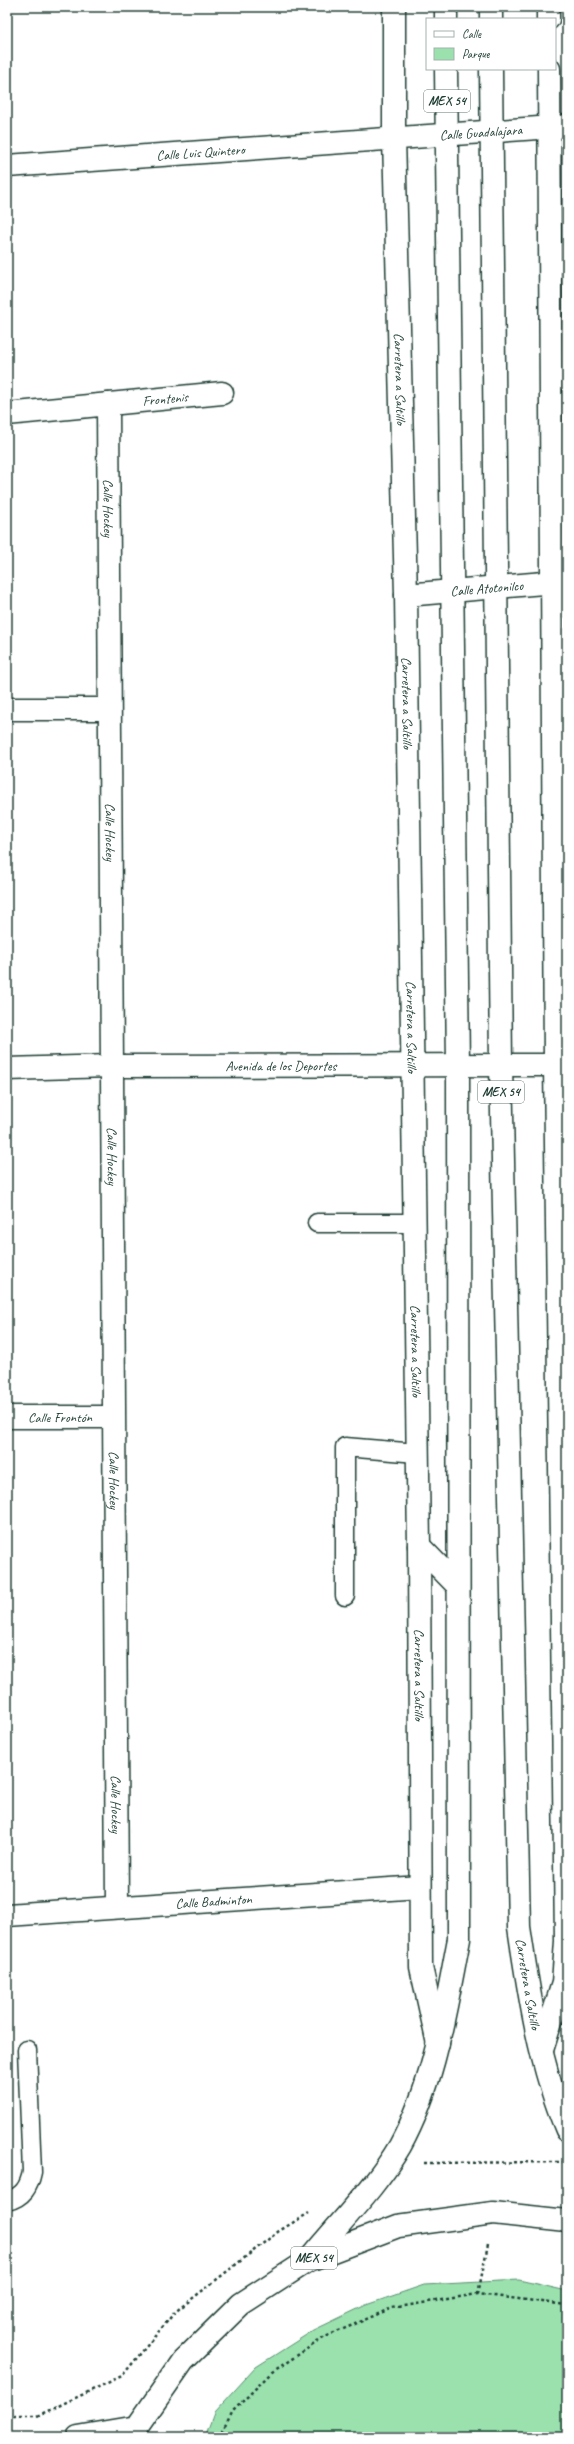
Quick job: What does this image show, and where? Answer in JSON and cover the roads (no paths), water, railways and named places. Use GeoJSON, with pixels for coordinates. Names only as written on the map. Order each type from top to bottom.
{"type":"FeatureCollection","features":[{"type":"Feature","properties":{"kind":"street","name":"Carretera a Saltillo"},"geometry":{"type":"LineString","coordinates":[[394,7],[394,138],[406,595],[411,1066],[419,1546],[421,1967],[438,2044]]}},
{"type":"Feature","properties":{"kind":"street"},"geometry":{"type":"LineString","coordinates":[[446,7],[446,18]]}},
{"type":"Feature","properties":{"kind":"street"},"geometry":{"type":"LineString","coordinates":[[491,7],[491,18]]}},
{"type":"Feature","properties":{"kind":"street"},"geometry":{"type":"LineString","coordinates":[[548,7],[548,18]]}},
{"type":"Feature","properties":{"kind":"street","name":"Carretera a Saltillo"},"geometry":{"type":"LineString","coordinates":[[309,2260],[374,2182],[399,2146],[429,2080],[438,2044],[458,1939],[458,1065],[446,70]]}},
{"type":"Feature","properties":{"kind":"street","name":"Carretera a Saltillo"},"geometry":{"type":"LineString","coordinates":[[491,70],[501,1065],[519,1927],[550,2086],[567,2130]]}},
{"type":"Feature","properties":{"kind":"street","name":"Carretera a Saltillo"},"geometry":{"type":"LineString","coordinates":[[542,2050],[565,1982],[566,1941],[562,1206],[555,1065],[561,885],[558,127],[549,70]]}},
{"type":"Feature","properties":{"kind":"street","name":"Calle Guadalajara"},"geometry":{"type":"LineString","coordinates":[[394,138],[558,127]]}},
{"type":"Feature","properties":{"kind":"street","name":"Calle Luis Quintero"},"geometry":{"type":"LineString","coordinates":[[7,166],[394,138]]}},
{"type":"Feature","properties":{"kind":"street","name":"Frontenis"},"geometry":{"type":"LineString","coordinates":[[7,414],[222,393]]}},
{"type":"Feature","properties":{"kind":"street","name":"Calle Hockey"},"geometry":{"type":"LineString","coordinates":[[108,404],[108,709],[117,1907]]}},
{"type":"Feature","properties":{"kind":"street","name":"Calle Atotonilco"},"geometry":{"type":"LineString","coordinates":[[406,595],[560,581]]}},
{"type":"Feature","properties":{"kind":"street"},"geometry":{"type":"LineString","coordinates":[[7,709],[108,709]]}},
{"type":"Feature","properties":{"kind":"street","name":"Avenida de los Deportes"},"geometry":{"type":"LineString","coordinates":[[7,1069],[111,1066],[555,1065]]}},
{"type":"Feature","properties":{"kind":"street","name":"Calle Frontón"},"geometry":{"type":"LineString","coordinates":[[7,1417],[113,1417]]}},
{"type":"Feature","properties":{"kind":"street"},"geometry":{"type":"LineString","coordinates":[[419,1546],[458,1586]]}},
{"type":"Feature","properties":{"kind":"street","name":"Calle Badminton"},"geometry":{"type":"LineString","coordinates":[[7,1915],[420,1887]]}},
{"type":"Feature","properties":{"kind":"street","name":"MEX 54"},"geometry":{"type":"LineString","coordinates":[[135,2432],[183,2361],[241,2304],[309,2260],[398,2226],[493,2213],[567,2221]]}},
{"type":"Feature","properties":{"kind":"street"},"geometry":{"type":"LineString","coordinates":[[78,2437],[135,2432]]}},
{"type":"Feature","properties":{"kind":"lane"},"geometry":{"type":"LineString","coordinates":[[317,1223],[414,1223]]}},
{"type":"Feature","properties":{"kind":"lane"},"geometry":{"type":"LineString","coordinates":[[344,1596],[345,1447],[417,1453]]}},
{"type":"Feature","properties":{"kind":"lane"},"geometry":{"type":"LineString","coordinates":[[7,2201],[21,2196],[29,2186],[32,2172],[27,2050]]}}]}
